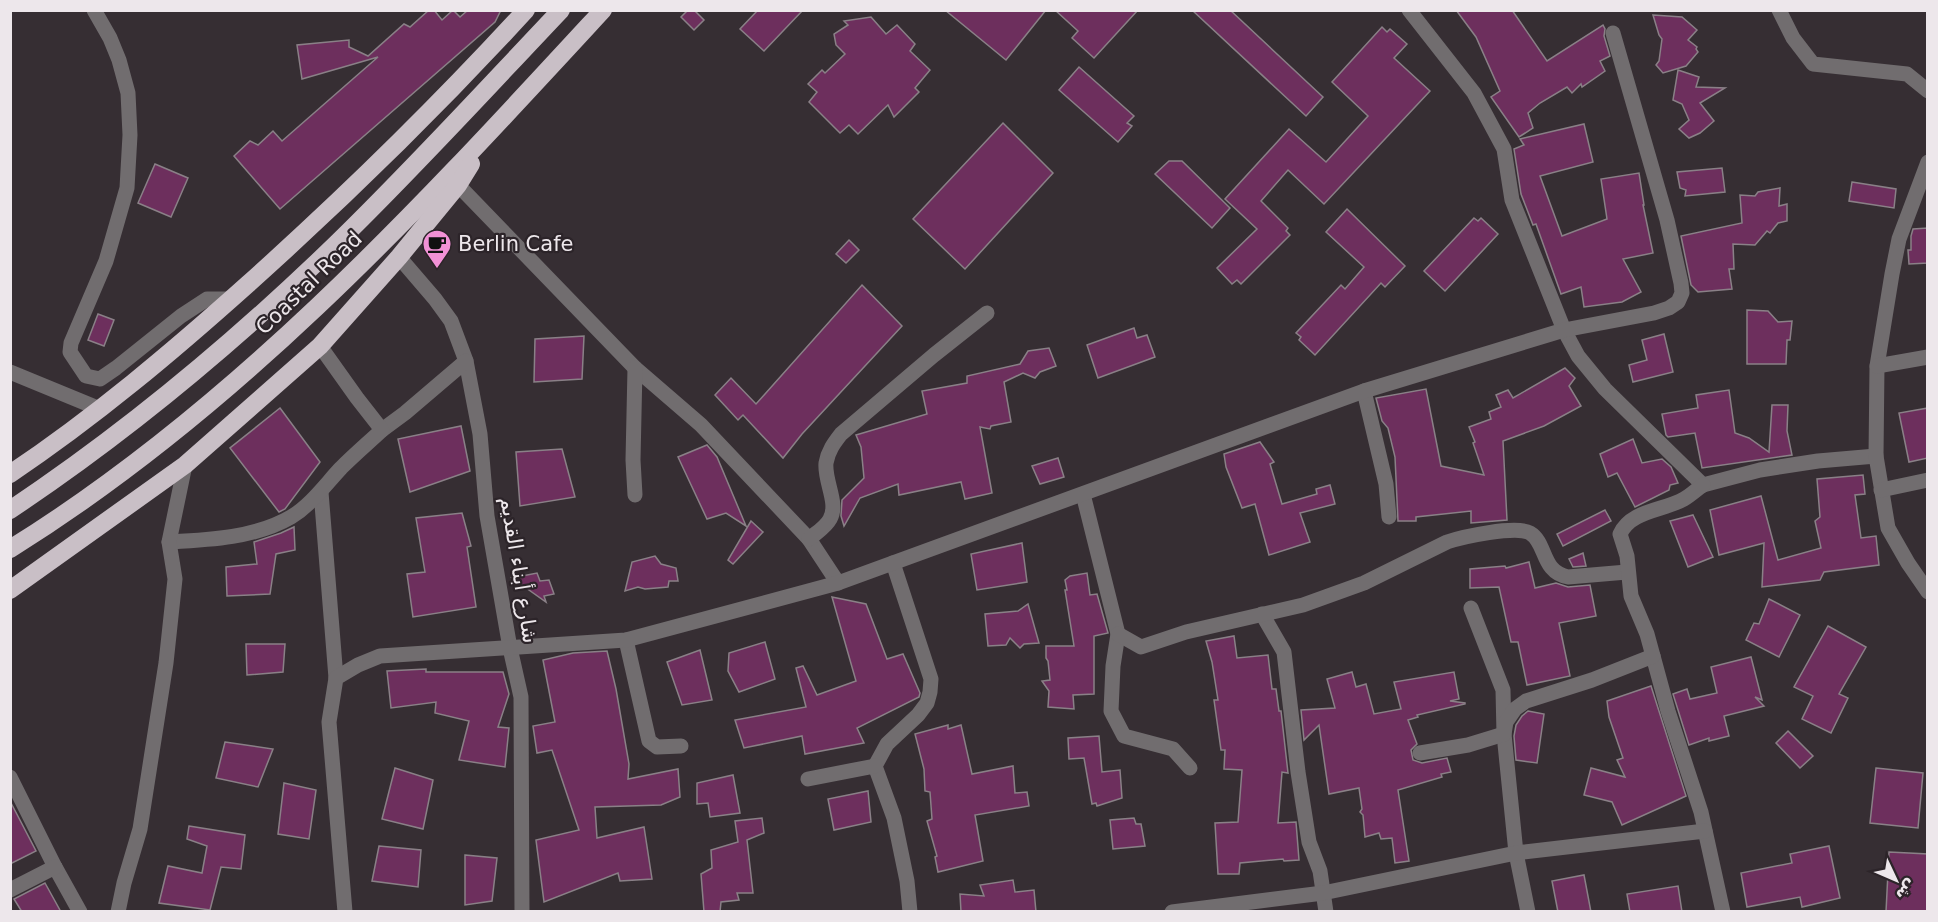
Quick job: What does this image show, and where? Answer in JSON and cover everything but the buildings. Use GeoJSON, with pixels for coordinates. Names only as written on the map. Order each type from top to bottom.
{"type":"FeatureCollection","features":[{"type":"Feature","properties":{"kind":"highway"},"geometry":{"type":"LineString","coordinates":[[10,474],[100,409],[157,364],[232,299],[322,218],[400,143],[526,10]]}},
{"type":"Feature","properties":{"kind":"highway","name":"Coastal Road"},"geometry":{"type":"LineString","coordinates":[[10,510],[133,422],[230,341],[337,243],[561,10]]}},
{"type":"Feature","properties":{"kind":"highway","name":"Coastal Road"},"geometry":{"type":"LineString","coordinates":[[10,549],[44,528],[153,448],[250,370],[353,273],[481,142],[603,10]]}},
{"type":"Feature","properties":{"kind":"highway"},"geometry":{"type":"LineString","coordinates":[[10,590],[185,465],[320,346],[399,257],[458,185],[481,142]]}},
{"type":"Feature","properties":{"kind":"street"},"geometry":{"type":"LineString","coordinates":[[94,10],[116,52],[128,93],[130,135],[127,188],[106,261],[71,343],[70,352],[75,363],[86,376],[99,379],[181,316],[207,299],[232,299]]}},
{"type":"Feature","properties":{"kind":"street"},"geometry":{"type":"LineString","coordinates":[[1409,10],[1474,93],[1504,149],[1512,200],[1564,330],[1578,356],[1605,389],[1703,485]]}},
{"type":"Feature","properties":{"kind":"street"},"geometry":{"type":"LineString","coordinates":[[1779,10],[1793,38],[1813,64],[1907,74],[1928,91]]}},
{"type":"Feature","properties":{"kind":"street"},"geometry":{"type":"LineString","coordinates":[[336,678],[380,656],[626,640],[838,583],[1364,391],[1564,330],[1654,313],[1669,308],[1678,302],[1682,293],[1681,283],[1667,220],[1613,33]]}},
{"type":"Feature","properties":{"kind":"street"},"geometry":{"type":"LineString","coordinates":[[1928,162],[1899,239],[1877,366],[1876,456],[1887,528],[1928,592]]}},
{"type":"Feature","properties":{"kind":"street"},"geometry":{"type":"LineString","coordinates":[[458,185],[635,369],[701,425],[809,539],[838,583]]}},
{"type":"Feature","properties":{"kind":"street","name":"شارع أبناء القديم"},"geometry":{"type":"LineString","coordinates":[[399,257],[451,321],[466,361],[480,434],[487,516],[521,697],[522,912]]}},
{"type":"Feature","properties":{"kind":"street"},"geometry":{"type":"LineString","coordinates":[[809,539],[828,522],[831,516],[833,506],[826,473],[826,461],[831,446],[858,419],[987,313]]}},
{"type":"Feature","properties":{"kind":"street"},"geometry":{"type":"LineString","coordinates":[[320,346],[382,430]]}},
{"type":"Feature","properties":{"kind":"street"},"geometry":{"type":"LineString","coordinates":[[1877,366],[1928,357]]}},
{"type":"Feature","properties":{"kind":"street"},"geometry":{"type":"LineString","coordinates":[[169,542],[215,539],[261,529],[291,517],[321,492],[342,468],[382,430],[466,361]]}},
{"type":"Feature","properties":{"kind":"street"},"geometry":{"type":"LineString","coordinates":[[635,369],[633,460],[635,495]]}},
{"type":"Feature","properties":{"kind":"street"},"geometry":{"type":"LineString","coordinates":[[10,372],[100,409]]}},
{"type":"Feature","properties":{"kind":"street"},"geometry":{"type":"LineString","coordinates":[[1364,391],[1386,484],[1389,516]]}},
{"type":"Feature","properties":{"kind":"street"},"geometry":{"type":"LineString","coordinates":[[1723,912],[1705,831],[1647,634],[1631,596],[1627,556],[1620,534],[1624,525],[1632,518],[1684,499],[1703,485],[1760,470],[1818,461],[1876,456]]}},
{"type":"Feature","properties":{"kind":"street"},"geometry":{"type":"LineString","coordinates":[[118,912],[140,829],[166,663],[175,579],[169,542],[185,465]]}},
{"type":"Feature","properties":{"kind":"street"},"geometry":{"type":"LineString","coordinates":[[1881,490],[1928,480]]}},
{"type":"Feature","properties":{"kind":"street"},"geometry":{"type":"LineString","coordinates":[[321,492],[336,678],[329,722],[345,912]]}},
{"type":"Feature","properties":{"kind":"street"},"geometry":{"type":"LineString","coordinates":[[1083,494],[1118,634],[1113,666],[1111,711],[1124,736],[1173,749],[1190,768]]}},
{"type":"Feature","properties":{"kind":"street"},"geometry":{"type":"LineString","coordinates":[[1118,634],[1141,647],[1186,632],[1303,605],[1364,583],[1447,542],[1488,532],[1523,531],[1530,533],[1552,569],[1560,575],[1568,577],[1627,572]]}},
{"type":"Feature","properties":{"kind":"street"},"geometry":{"type":"LineString","coordinates":[[893,563],[931,680],[927,704],[887,744],[875,766],[894,818],[907,881],[910,912]]}},
{"type":"Feature","properties":{"kind":"street"},"geometry":{"type":"LineString","coordinates":[[1471,608],[1503,690],[1504,734],[1516,853],[1528,912]]}},
{"type":"Feature","properties":{"kind":"street"},"geometry":{"type":"LineString","coordinates":[[1262,614],[1284,652],[1309,842],[1320,871],[1326,912]]}},
{"type":"Feature","properties":{"kind":"street"},"geometry":{"type":"LineString","coordinates":[[626,640],[649,741],[657,747],[681,746]]}},
{"type":"Feature","properties":{"kind":"street"},"geometry":{"type":"LineString","coordinates":[[1504,734],[1506,722],[1515,709],[1526,701],[1592,680],[1653,656]]}},
{"type":"Feature","properties":{"kind":"street"},"geometry":{"type":"LineString","coordinates":[[1420,753],[1468,745],[1504,734]]}},
{"type":"Feature","properties":{"kind":"street"},"geometry":{"type":"LineString","coordinates":[[808,779],[875,766]]}},
{"type":"Feature","properties":{"kind":"street"},"geometry":{"type":"LineString","coordinates":[[10,777],[80,912]]}},
{"type":"Feature","properties":{"kind":"street"},"geometry":{"type":"LineString","coordinates":[[1172,912],[1323,893],[1516,853],[1705,831]]}},
{"type":"Feature","properties":{"kind":"street"},"geometry":{"type":"LineString","coordinates":[[10,890],[55,867]]}},
{"type":"Feature","properties":{"kind":"place","name":"Berlin Cafe"},"geometry":{"type":"Point","coordinates":[437,270]}}]}
